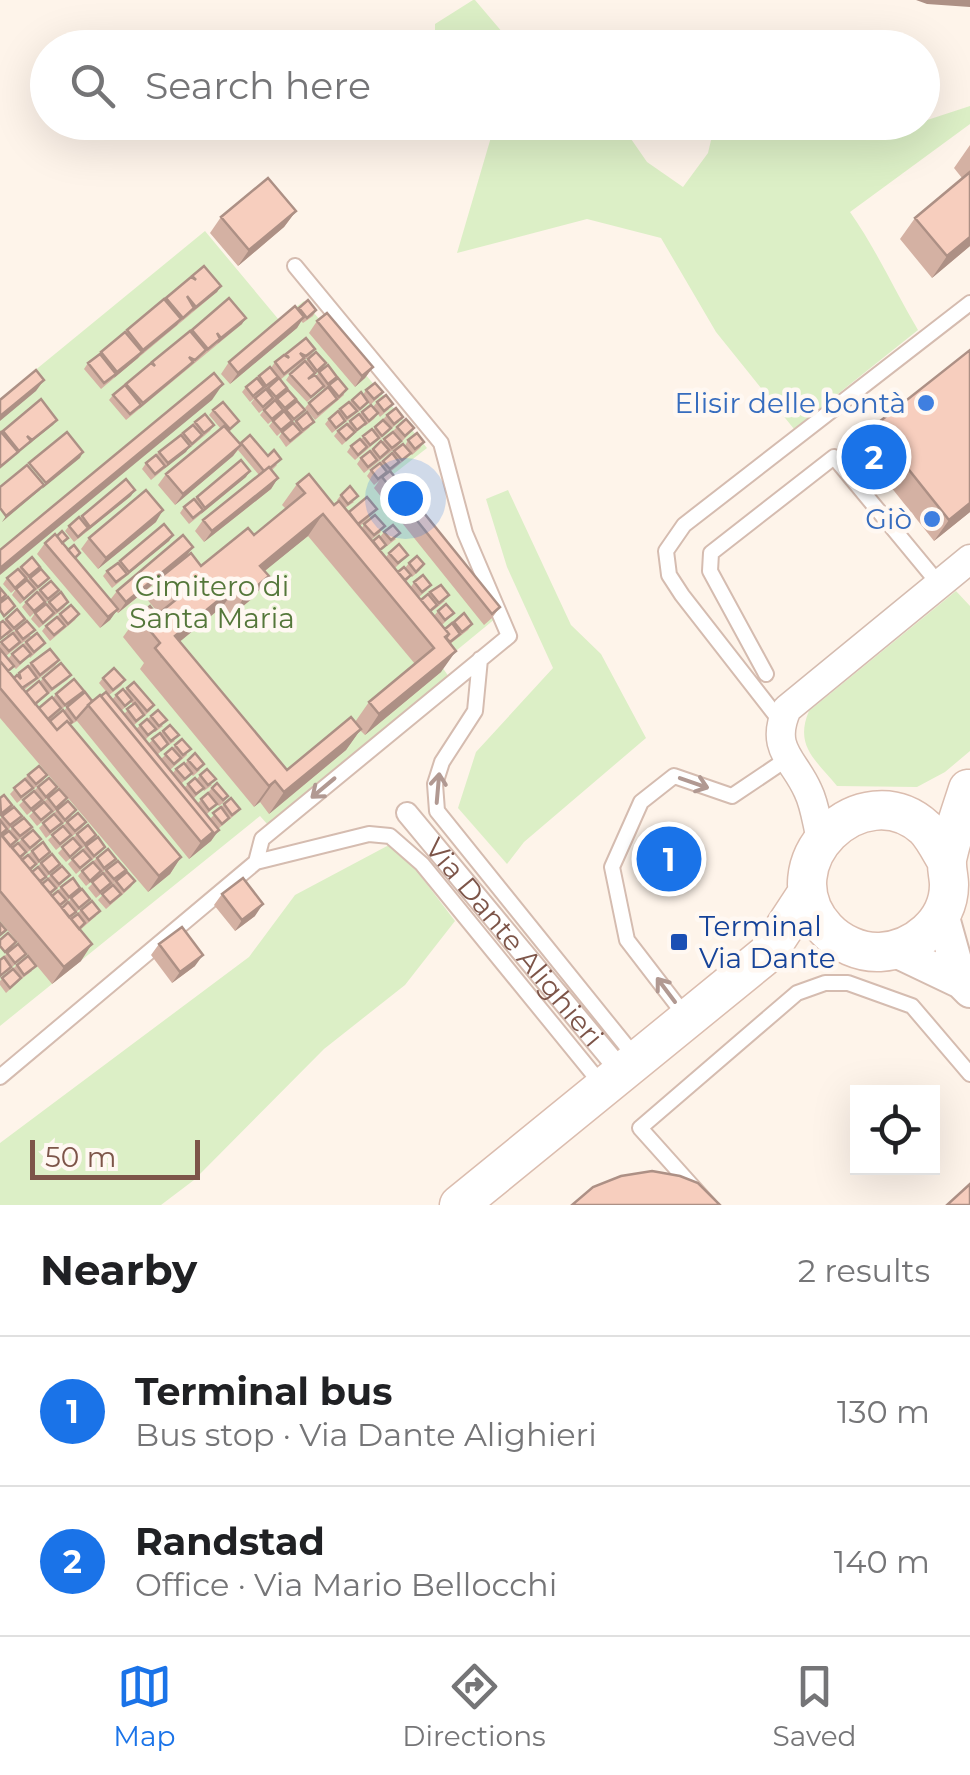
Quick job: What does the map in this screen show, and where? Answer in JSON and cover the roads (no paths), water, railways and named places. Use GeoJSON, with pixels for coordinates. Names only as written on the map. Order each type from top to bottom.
{"type":"FeatureCollection","features":[{"type":"Feature","properties":{"kind":"main road"},"geometry":{"type":"LineString","coordinates":[[904,816],[969,789]]}},
{"type":"Feature","properties":{"kind":"main road"},"geometry":{"type":"LineString","coordinates":[[946,860],[969,789]]}},
{"type":"Feature","properties":{"kind":"main road"},"geometry":{"type":"LineString","coordinates":[[834,828],[880,810],[904,816],[926,829],[946,860],[950,888],[942,914],[922,938],[896,951]]}},
{"type":"Feature","properties":{"kind":"main road","name":"Via Dante Alighieri"},"geometry":{"type":"LineString","coordinates":[[459,1205],[767,954],[807,893],[808,867],[834,828]]}},
{"type":"Feature","properties":{"kind":"main road"},"geometry":{"type":"LineString","coordinates":[[807,893],[818,921],[835,939]]}},
{"type":"Feature","properties":{"kind":"main road","name":"Via Dante Alighieri"},"geometry":{"type":"LineString","coordinates":[[767,954],[835,939],[868,952],[896,951]]}},
{"type":"Feature","properties":{"kind":"street"},"geometry":{"type":"LineString","coordinates":[[834,828],[786,760],[780,741],[786,709],[970,559]]}},
{"type":"Feature","properties":{"kind":"street","name":"Via Dante Alighieri"},"geometry":{"type":"LineString","coordinates":[[407,813],[621,1073]]}},
{"type":"Feature","properties":{"kind":"street"},"geometry":{"type":"LineString","coordinates":[[942,914],[965,986]]}},
{"type":"Feature","properties":{"kind":"street"},"geometry":{"type":"LineString","coordinates":[[896,951],[965,986]]}},
{"type":"Feature","properties":{"kind":"lane"},"geometry":{"type":"LineString","coordinates":[[256,862],[262,839],[508,636],[466,532],[441,443],[295,266]]}},
{"type":"Feature","properties":{"kind":"lane"},"geometry":{"type":"LineString","coordinates":[[781,722],[682,596],[669,575],[666,551],[684,525],[970,303]]}},
{"type":"Feature","properties":{"kind":"lane"},"geometry":{"type":"LineString","coordinates":[[766,674],[710,571],[711,553],[834,457],[939,584]]}},
{"type":"Feature","properties":{"kind":"lane"},"geometry":{"type":"LineString","coordinates":[[480,660],[474,710],[442,762],[435,784],[437,811],[621,1073]]}},
{"type":"Feature","properties":{"kind":"lane"},"geometry":{"type":"LineString","coordinates":[[688,1018],[627,940],[612,868],[641,802],[674,776],[732,796],[786,760]]}},
{"type":"Feature","properties":{"kind":"lane"},"geometry":{"type":"LineString","coordinates":[[0,1077],[256,862],[369,834],[390,836],[422,864],[621,1073]]}},
{"type":"Feature","properties":{"kind":"lane"},"geometry":{"type":"LineString","coordinates":[[709,1205],[640,1128],[797,993],[825,983],[848,983],[912,1006],[970,1074]]}},
{"type":"Feature","properties":{"kind":"place","name":"Elisir delle bontà"},"geometry":{"type":"Point","coordinates":[926,403]}},
{"type":"Feature","properties":{"kind":"place","name":"Randstad"},"geometry":{"type":"Point","coordinates":[874,457]}},
{"type":"Feature","properties":{"kind":"place","name":"Giò"},"geometry":{"type":"Point","coordinates":[932,519]}},
{"type":"Feature","properties":{"kind":"place","name":"Terminal bus"},"geometry":{"type":"Point","coordinates":[669,859]}},
{"type":"Feature","properties":{"kind":"place","name":"Terminal Via Dante"},"geometry":{"type":"Point","coordinates":[679,942]}},
{"type":"Feature","properties":{"kind":"park label","name":"Cimitero di Santa Maria"},"geometry":{"type":"Point","coordinates":[212,602]}}]}
